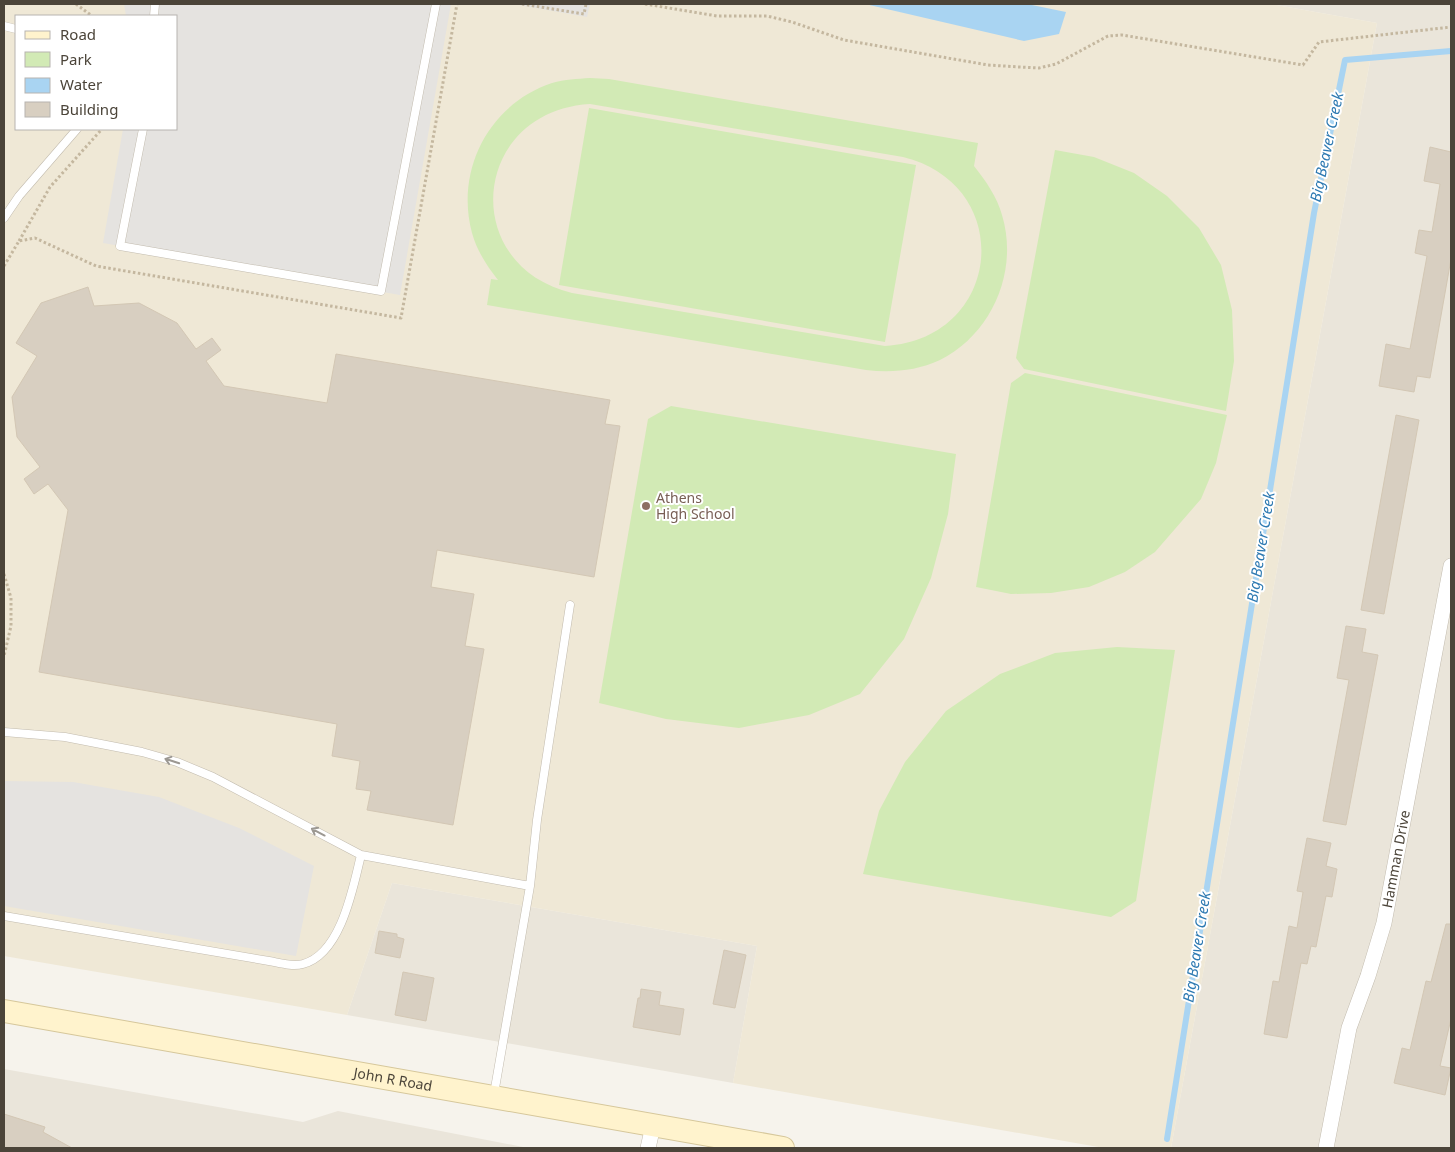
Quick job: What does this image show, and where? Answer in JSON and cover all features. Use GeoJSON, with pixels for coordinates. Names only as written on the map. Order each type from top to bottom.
{"type":"FeatureCollection","features":[{"type":"Feature","properties":{"kind":"main road","name":"John R Road"},"geometry":{"type":"LineString","coordinates":[[4,1011],[783,1148]]}},
{"type":"Feature","properties":{"kind":"street","name":"Hamman Drive"},"geometry":{"type":"LineString","coordinates":[[1326,1148],[1349,1028],[1368,976],[1386,916],[1451,566]]}},
{"type":"Feature","properties":{"kind":"street"},"geometry":{"type":"LineString","coordinates":[[648,1148],[652,1126]]}},
{"type":"Feature","properties":{"kind":"lane"},"geometry":{"type":"LineString","coordinates":[[143,130],[120,246],[381,291],[436,4]]}},
{"type":"Feature","properties":{"kind":"lane"},"geometry":{"type":"LineString","coordinates":[[4,218],[19,196],[76,130]]}},
{"type":"Feature","properties":{"kind":"lane"},"geometry":{"type":"LineString","coordinates":[[493,1097],[530,886],[570,605]]}},
{"type":"Feature","properties":{"kind":"lane"},"geometry":{"type":"LineString","coordinates":[[4,732],[83,740],[142,752],[177,762],[233,786],[360,855],[530,886]]}},
{"type":"Feature","properties":{"kind":"lane"},"geometry":{"type":"LineString","coordinates":[[4,916],[292,965],[302,964],[311,961],[323,952],[335,937],[349,899],[360,855]]}},
{"type":"Feature","properties":{"kind":"path"},"geometry":{"type":"LineString","coordinates":[[76,4],[91,15]]}},
{"type":"Feature","properties":{"kind":"path"},"geometry":{"type":"LineString","coordinates":[[19,241],[35,238],[96,266],[401,318],[456,4]]}},
{"type":"Feature","properties":{"kind":"path"},"geometry":{"type":"LineString","coordinates":[[522,4],[584,14],[586,4]]}},
{"type":"Feature","properties":{"kind":"path"},"geometry":{"type":"LineString","coordinates":[[645,4],[717,16],[766,16],[792,22],[844,40],[988,65],[1020,68],[1039,68],[1056,64],[1108,36],[1122,35],[1303,65],[1319,42],[1451,27]]}},
{"type":"Feature","properties":{"kind":"path"},"geometry":{"type":"LineString","coordinates":[[4,266],[50,187],[101,130]]}},
{"type":"Feature","properties":{"kind":"path"},"geometry":{"type":"LineString","coordinates":[[4,574],[11,598],[11,626],[4,656]]}},
{"type":"Feature","properties":{"kind":"shaded area","name":"Athens High School"},"geometry":{"type":"Polygon","coordinates":[[[4,4],[1271,4],[1377,23],[1171,1148],[1104,1148],[733,1083],[757,946],[392,883],[347,1015],[4,956],[4,4]]]}},
{"type":"Feature","properties":{"kind":"shaded area"},"geometry":{"type":"Polygon","coordinates":[[[124,4],[451,4],[400,295],[103,243],[123,130],[178,130],[178,15],[126,15],[124,4]]]}},
{"type":"Feature","properties":{"kind":"shaded area"},"geometry":{"type":"Polygon","coordinates":[[[513,4],[590,4],[587,17],[513,4]]]}},
{"type":"Feature","properties":{"kind":"shaded area"},"geometry":{"type":"Polygon","coordinates":[[[1271,4],[1451,4],[1451,1148],[1171,1148],[1377,23],[1271,4]]]}},
{"type":"Feature","properties":{"kind":"shaded area"},"geometry":{"type":"Polygon","coordinates":[[[4,781],[73,782],[159,797],[239,828],[314,866],[296,956],[4,906],[4,781]]]}},
{"type":"Feature","properties":{"kind":"shaded area"},"geometry":{"type":"Polygon","coordinates":[[[392,883],[757,946],[733,1083],[347,1015],[392,883]]]}},
{"type":"Feature","properties":{"kind":"shaded area"},"geometry":{"type":"Polygon","coordinates":[[[4,1069],[303,1122],[338,1111],[528,1148],[4,1148],[4,1069]]]}},
{"type":"Feature","properties":{"kind":"green space"},"geometry":{"type":"Polygon","coordinates":[[[590,78],[609,79],[978,143],[974,166],[987,183],[997,202],[1002,215],[1006,236],[1007,258],[1004,279],[997,299],[987,317],[974,334],[958,349],[940,360],[913,369],[885,371],[866,370],[487,305],[491,279],[498,280],[486,264],[477,246],[472,233],[468,209],[468,186],[473,163],[482,142],[495,123],[511,106],[530,93],[552,83],[590,78]],[[590,104],[551,113],[521,133],[502,159],[494,191],[496,223],[510,253],[535,277],[572,293],[885,346],[924,337],[954,317],[973,291],[981,259],[979,227],[965,197],[940,173],[903,157],[590,104]]]}},
{"type":"Feature","properties":{"kind":"green space"},"geometry":{"type":"Polygon","coordinates":[[[589,108],[916,165],[885,342],[559,285],[589,108]]]}},
{"type":"Feature","properties":{"kind":"green space"},"geometry":{"type":"Polygon","coordinates":[[[1055,150],[1094,157],[1134,173],[1167,196],[1199,228],[1221,265],[1232,310],[1234,361],[1226,411],[1024,369],[1016,358],[1055,150]]]}},
{"type":"Feature","properties":{"kind":"green space"},"geometry":{"type":"Polygon","coordinates":[[[1025,373],[1227,415],[1216,463],[1201,499],[1155,552],[1125,572],[1089,587],[1051,593],[1011,594],[976,587],[1011,383],[1025,373]]]}},
{"type":"Feature","properties":{"kind":"green space"},"geometry":{"type":"Polygon","coordinates":[[[671,406],[956,454],[948,514],[931,578],[904,639],[860,694],[809,715],[739,728],[666,719],[599,703],[648,419],[671,406]]]}},
{"type":"Feature","properties":{"kind":"green space"},"geometry":{"type":"Polygon","coordinates":[[[1117,647],[1175,650],[1136,901],[1111,917],[863,874],[879,811],[905,762],[946,711],[1000,674],[1055,653],[1117,647]]]}},
{"type":"Feature","properties":{"kind":"water"},"geometry":{"type":"Polygon","coordinates":[[[865,4],[1027,4],[1066,12],[1059,34],[1024,41],[865,4]]]}},
{"type":"Feature","properties":{"kind":"building"},"geometry":{"type":"Polygon","coordinates":[[[1430,147],[1451,152],[1451,259],[1430,378],[1417,376],[1414,392],[1379,386],[1386,344],[1410,349],[1427,256],[1415,253],[1419,230],[1432,232],[1440,184],[1424,181],[1430,147]]]}},
{"type":"Feature","properties":{"kind":"building"},"geometry":{"type":"Polygon","coordinates":[[[88,287],[94,306],[139,303],[177,323],[196,349],[212,338],[221,350],[206,361],[224,386],[327,403],[336,354],[610,400],[605,424],[620,426],[594,577],[437,550],[431,587],[474,594],[465,646],[484,649],[453,825],[367,810],[371,791],[356,789],[360,761],[332,756],[337,724],[39,672],[68,510],[48,484],[34,494],[24,479],[40,467],[17,437],[12,397],[37,356],[16,343],[41,303],[88,287]]]}},
{"type":"Feature","properties":{"kind":"building"},"geometry":{"type":"Polygon","coordinates":[[[1396,415],[1419,420],[1384,614],[1361,610],[1396,415]]]}},
{"type":"Feature","properties":{"kind":"building"},"geometry":{"type":"Polygon","coordinates":[[[1346,626],[1366,629],[1362,652],[1378,655],[1346,825],[1323,821],[1349,680],[1337,678],[1346,626]]]}},
{"type":"Feature","properties":{"kind":"building"},"geometry":{"type":"Polygon","coordinates":[[[1307,838],[1331,843],[1326,866],[1337,869],[1332,897],[1326,896],[1316,947],[1311,946],[1307,964],[1301,963],[1287,1038],[1264,1034],[1273,981],[1279,982],[1289,926],[1297,928],[1303,892],[1297,891],[1307,838]]]}},
{"type":"Feature","properties":{"kind":"building"},"geometry":{"type":"Polygon","coordinates":[[[1446,924],[1451,924],[1451,1019],[1440,1066],[1451,1068],[1445,1095],[1394,1083],[1402,1048],[1410,1050],[1426,981],[1431,982],[1446,924]]]}},
{"type":"Feature","properties":{"kind":"building"},"geometry":{"type":"Polygon","coordinates":[[[379,931],[397,934],[397,937],[404,939],[400,958],[375,953],[379,931]]]}},
{"type":"Feature","properties":{"kind":"building"},"geometry":{"type":"Polygon","coordinates":[[[724,950],[746,955],[735,1008],[713,1004],[724,950]]]}},
{"type":"Feature","properties":{"kind":"building"},"geometry":{"type":"Polygon","coordinates":[[[403,972],[434,978],[426,1021],[395,1015],[403,972]]]}},
{"type":"Feature","properties":{"kind":"building"},"geometry":{"type":"Polygon","coordinates":[[[641,989],[661,992],[659,1005],[684,1009],[680,1035],[633,1027],[641,989]]]}},
{"type":"Feature","properties":{"kind":"building"},"geometry":{"type":"Polygon","coordinates":[[[4,1114],[45,1127],[43,1132],[72,1148],[4,1148],[4,1114]]]}},
{"type":"Feature","properties":{"kind":"waterway","name":"Big Beaver Creek"},"geometry":{"type":"LineString","coordinates":[[1167,1139],[1314,213],[1345,60],[1451,51]]}},
{"type":"Feature","properties":{"kind":"place","name":"Athens High School"},"geometry":{"type":"Point","coordinates":[646,506]}}]}
